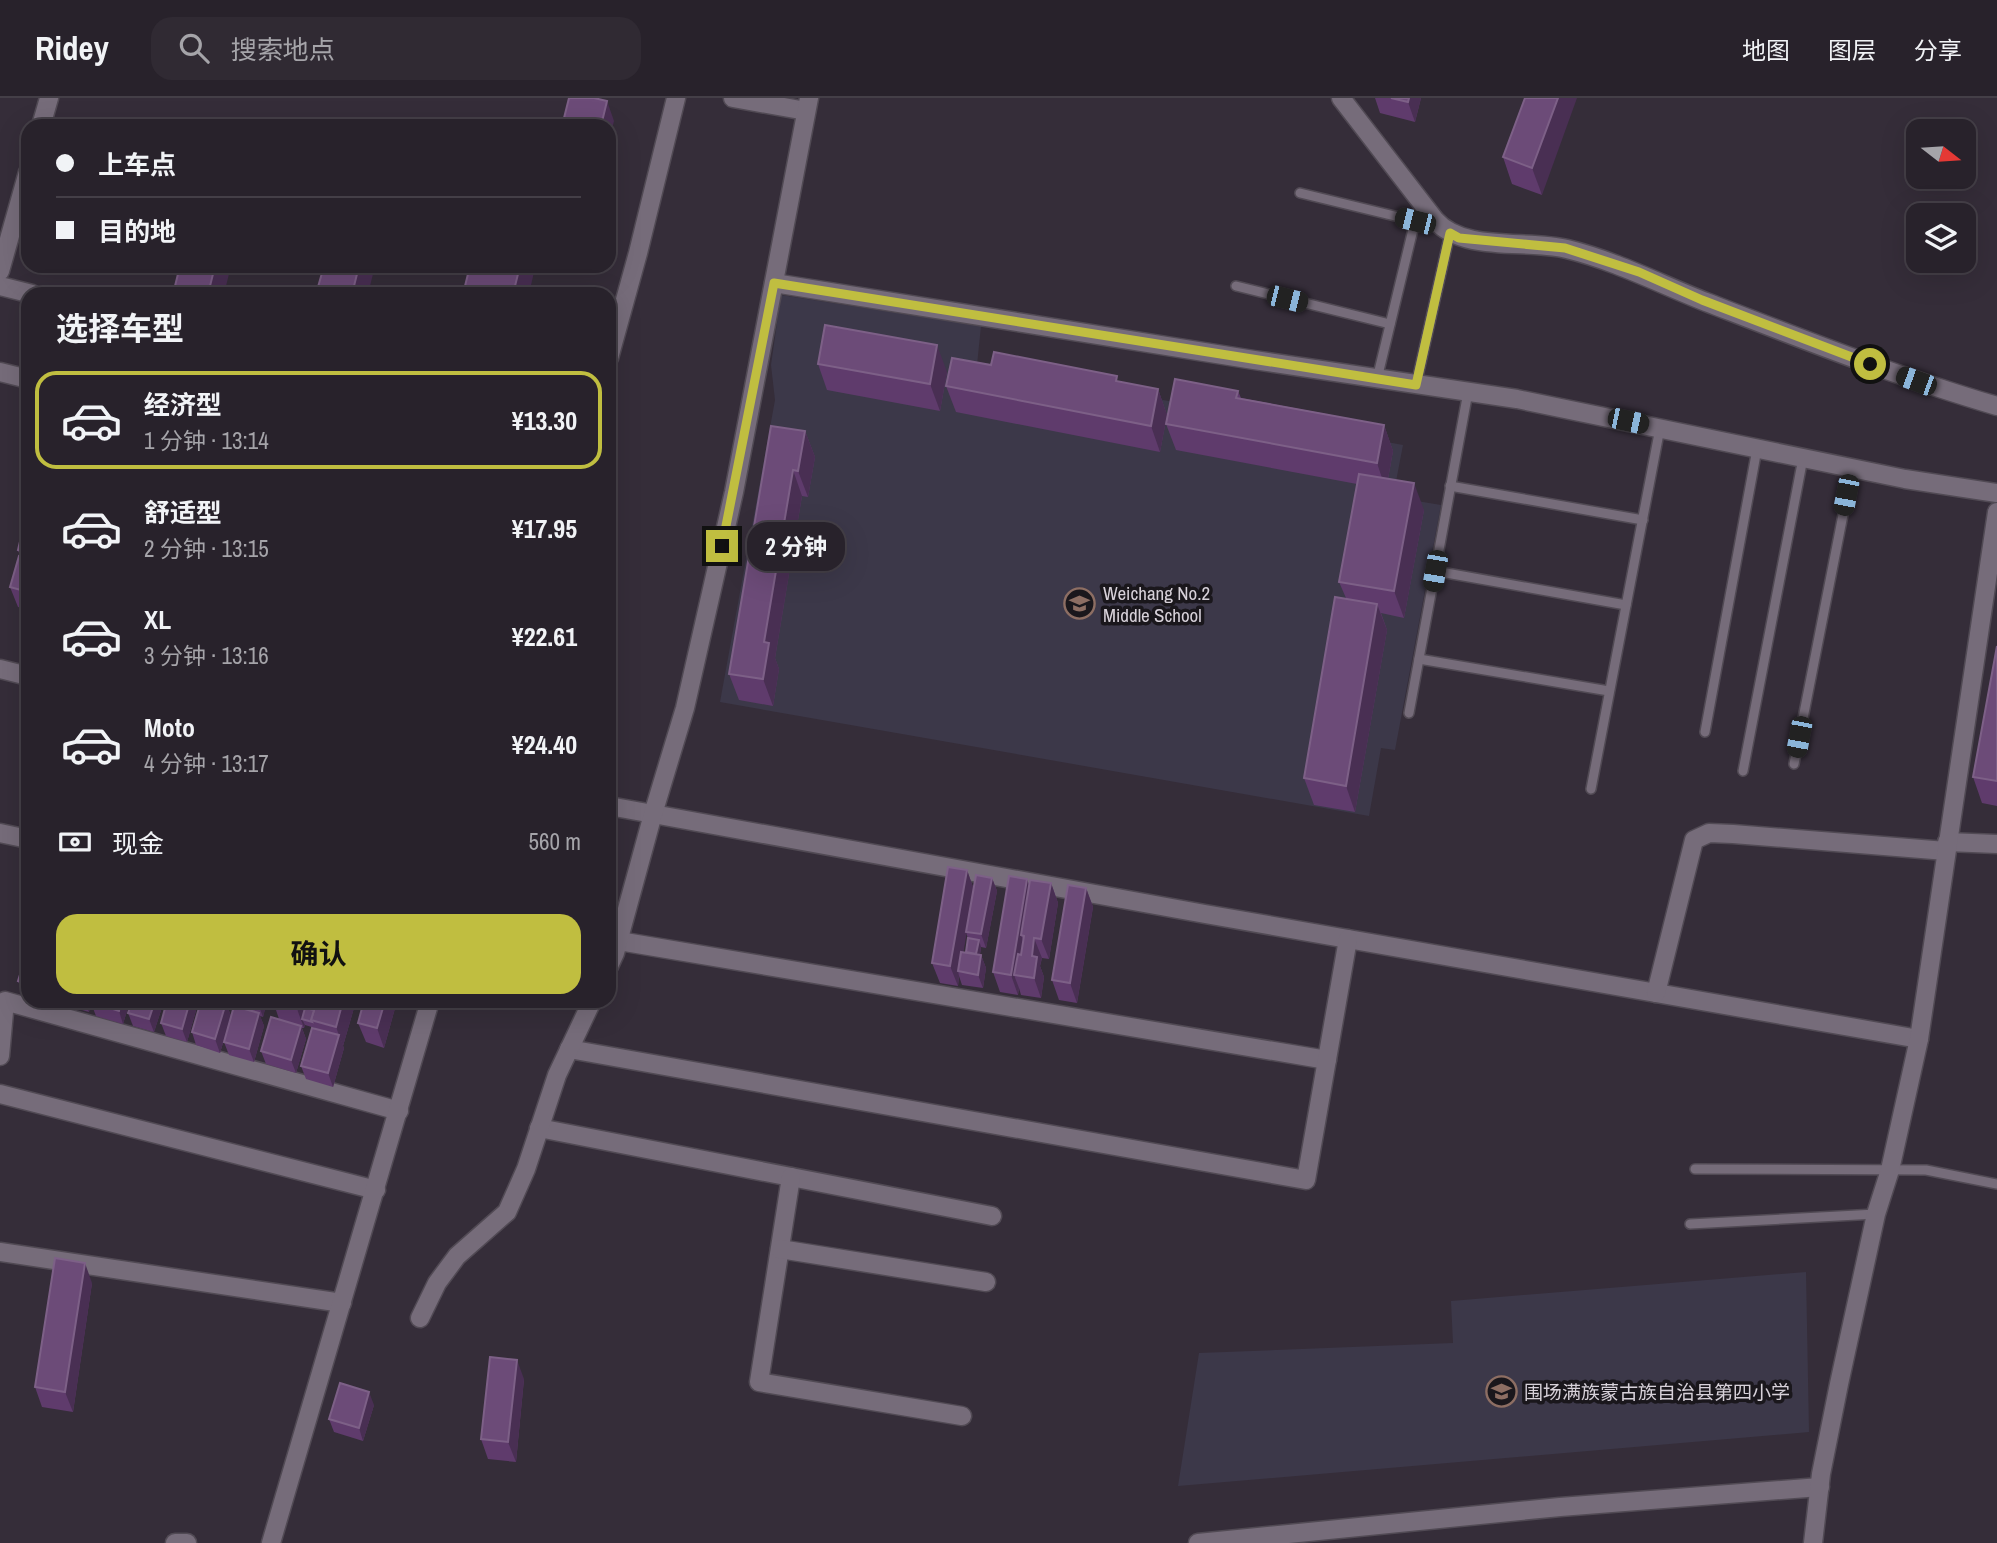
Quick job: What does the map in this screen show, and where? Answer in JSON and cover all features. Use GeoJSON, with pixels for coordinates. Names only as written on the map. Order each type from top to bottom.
{"type":"FeatureCollection","features":[{"type":"Feature","properties":{"kind":"street"},"geometry":{"type":"LineString","coordinates":[[43,119],[49,98]]}},
{"type":"Feature","properties":{"kind":"street"},"geometry":{"type":"LineString","coordinates":[[616,333],[676,98]]}},
{"type":"Feature","properties":{"kind":"street"},"geometry":{"type":"LineString","coordinates":[[616,948],[685,708],[734,492],[807,105],[733,98]]}},
{"type":"Feature","properties":{"kind":"street"},"geometry":{"type":"LineString","coordinates":[[1341,98],[1446,230],[1459,238],[1565,248],[1639,272],[1702,300],[1894,373],[1997,407]]}},
{"type":"Feature","properties":{"kind":"street"},"geometry":{"type":"LineString","coordinates":[[0,271],[21,197]]}},
{"type":"Feature","properties":{"kind":"street"},"geometry":{"type":"LineString","coordinates":[[774,283],[1517,399],[1905,480],[1997,493]]}},
{"type":"Feature","properties":{"kind":"street"},"geometry":{"type":"LineString","coordinates":[[0,286],[21,291]]}},
{"type":"Feature","properties":{"kind":"street"},"geometry":{"type":"LineString","coordinates":[[0,372],[21,377]]}},
{"type":"Feature","properties":{"kind":"street"},"geometry":{"type":"LineString","coordinates":[[1813,1543],[1820,1487],[1839,1384],[1876,1214],[1890,1170],[1919,1039],[1997,512]]}},
{"type":"Feature","properties":{"kind":"street"},"geometry":{"type":"LineString","coordinates":[[0,669],[21,674]]}},
{"type":"Feature","properties":{"kind":"street"},"geometry":{"type":"LineString","coordinates":[[616,807],[1919,1039]]}},
{"type":"Feature","properties":{"kind":"street"},"geometry":{"type":"LineString","coordinates":[[0,833],[21,838]]}},
{"type":"Feature","properties":{"kind":"street"},"geometry":{"type":"LineString","coordinates":[[1656,993],[1694,840],[1709,834],[1733,834],[1947,846],[1997,844]]}},
{"type":"Feature","properties":{"kind":"street"},"geometry":{"type":"LineString","coordinates":[[569,1049],[1306,1181],[1348,939]]}},
{"type":"Feature","properties":{"kind":"street"},"geometry":{"type":"LineString","coordinates":[[619,941],[1327,1060]]}},
{"type":"Feature","properties":{"kind":"street"},"geometry":{"type":"LineString","coordinates":[[0,1056],[5,1000],[21,1005]]}},
{"type":"Feature","properties":{"kind":"street"},"geometry":{"type":"LineString","coordinates":[[33,1008],[399,1111]]}},
{"type":"Feature","properties":{"kind":"street"},"geometry":{"type":"LineString","coordinates":[[271,1543],[428,1008]]}},
{"type":"Feature","properties":{"kind":"street"},"geometry":{"type":"LineString","coordinates":[[420,1318],[437,1283],[457,1256],[507,1212],[526,1169],[557,1075],[589,1008]]}},
{"type":"Feature","properties":{"kind":"street"},"geometry":{"type":"LineString","coordinates":[[0,1094],[376,1190]]}},
{"type":"Feature","properties":{"kind":"street"},"geometry":{"type":"LineString","coordinates":[[539,1128],[992,1216]]}},
{"type":"Feature","properties":{"kind":"street"},"geometry":{"type":"LineString","coordinates":[[791,1177],[759,1382],[961,1416]]}},
{"type":"Feature","properties":{"kind":"street"},"geometry":{"type":"LineString","coordinates":[[780,1249],[986,1282]]}},
{"type":"Feature","properties":{"kind":"street"},"geometry":{"type":"LineString","coordinates":[[0,1252],[342,1303]]}},
{"type":"Feature","properties":{"kind":"street"},"geometry":{"type":"LineString","coordinates":[[1198,1543],[1533,1510],[1820,1487]]}},
{"type":"Feature","properties":{"kind":"street"},"geometry":{"type":"LineString","coordinates":[[175,1543],[187,1543]]}},
{"type":"Feature","properties":{"kind":"lane"},"geometry":{"type":"LineString","coordinates":[[1300,193],[1446,230],[1416,385]]}},
{"type":"Feature","properties":{"kind":"lane"},"geometry":{"type":"LineString","coordinates":[[1377,379],[1415,221]]}},
{"type":"Feature","properties":{"kind":"lane"},"geometry":{"type":"LineString","coordinates":[[1236,286],[1390,324]]}},
{"type":"Feature","properties":{"kind":"lane"},"geometry":{"type":"LineString","coordinates":[[1409,713],[1468,392]]}},
{"type":"Feature","properties":{"kind":"lane"},"geometry":{"type":"LineString","coordinates":[[1591,789],[1660,428]]}},
{"type":"Feature","properties":{"kind":"lane"},"geometry":{"type":"LineString","coordinates":[[1704,732],[1757,449]]}},
{"type":"Feature","properties":{"kind":"lane"},"geometry":{"type":"LineString","coordinates":[[1743,771],[1803,458]]}},
{"type":"Feature","properties":{"kind":"lane"},"geometry":{"type":"LineString","coordinates":[[1794,764],[1852,468]]}},
{"type":"Feature","properties":{"kind":"lane"},"geometry":{"type":"LineString","coordinates":[[1450,486],[1643,520]]}},
{"type":"Feature","properties":{"kind":"lane"},"geometry":{"type":"LineString","coordinates":[[1435,571],[1626,605]]}},
{"type":"Feature","properties":{"kind":"lane"},"geometry":{"type":"LineString","coordinates":[[1419,659],[1609,691]]}},
{"type":"Feature","properties":{"kind":"lane"},"geometry":{"type":"LineString","coordinates":[[1695,1169],[1926,1170],[1997,1184]]}},
{"type":"Feature","properties":{"kind":"lane"},"geometry":{"type":"LineString","coordinates":[[1690,1224],[1876,1214]]}},
{"type":"Feature","properties":{"kind":"shaded area","name":"Weichang No.2 Middle School"},"geometry":{"type":"Polygon","coordinates":[[[781,295],[981,326],[977,365],[1403,445],[1393,497],[1441,505],[1395,750],[1381,748],[1369,816],[720,702],[775,400],[771,365],[781,295]]]}},
{"type":"Feature","properties":{"kind":"shaded area","name":"围场满族蒙古族自治县第四小学"},"geometry":{"type":"Polygon","coordinates":[[[1806,1272],[1809,1432],[1178,1486],[1199,1353],[1453,1343],[1451,1301],[1806,1272]]]}},
{"type":"Feature","properties":{"kind":"building"},"geometry":{"type":"Polygon","coordinates":[[[569,98],[607,101],[603,119],[564,119],[569,98]]]}},
{"type":"Feature","properties":{"kind":"building"},"geometry":{"type":"Polygon","coordinates":[[[1391,98],[1409,98],[1408,102],[1391,98]]]}},
{"type":"Feature","properties":{"kind":"building"},"geometry":{"type":"Polygon","coordinates":[[[1525,98],[1558,98],[1532,168],[1503,157],[1525,98]]]}},
{"type":"Feature","properties":{"kind":"building"},"geometry":{"type":"Polygon","coordinates":[[[178,273],[213,273],[210,287],[175,287],[178,273]]]}},
{"type":"Feature","properties":{"kind":"building"},"geometry":{"type":"Polygon","coordinates":[[[322,273],[357,273],[354,287],[318,287],[322,273]]]}},
{"type":"Feature","properties":{"kind":"building"},"geometry":{"type":"Polygon","coordinates":[[[468,273],[518,273],[515,287],[465,287],[468,273]]]}},
{"type":"Feature","properties":{"kind":"building"},"geometry":{"type":"Polygon","coordinates":[[[825,325],[937,345],[930,384],[818,364],[825,325]]]}},
{"type":"Feature","properties":{"kind":"building"},"geometry":{"type":"Polygon","coordinates":[[[994,352],[1117,376],[1116,381],[1158,389],[1151,426],[946,386],[952,358],[991,365],[994,352]]]}},
{"type":"Feature","properties":{"kind":"building"},"geometry":{"type":"Polygon","coordinates":[[[1175,379],[1238,391],[1236,398],[1384,425],[1377,463],[1166,424],[1175,379]]]}},
{"type":"Feature","properties":{"kind":"building"},"geometry":{"type":"Polygon","coordinates":[[[771,426],[805,431],[798,471],[793,470],[764,642],[769,643],[763,679],[729,674],[771,426]]]}},
{"type":"Feature","properties":{"kind":"building"},"geometry":{"type":"Polygon","coordinates":[[[1359,474],[1414,483],[1394,591],[1339,582],[1359,474]]]}},
{"type":"Feature","properties":{"kind":"building"},"geometry":{"type":"Polygon","coordinates":[[[19,556],[21,556],[21,590],[10,587],[19,556]]]}},
{"type":"Feature","properties":{"kind":"building"},"geometry":{"type":"Polygon","coordinates":[[[1335,597],[1377,604],[1346,786],[1304,778],[1335,597]]]}},
{"type":"Feature","properties":{"kind":"building"},"geometry":{"type":"Polygon","coordinates":[[[1997,646],[1997,781],[1973,777],[1997,646]]]}},
{"type":"Feature","properties":{"kind":"building"},"geometry":{"type":"Polygon","coordinates":[[[948,867],[967,870],[950,966],[932,963],[948,867]]]}},
{"type":"Feature","properties":{"kind":"building"},"geometry":{"type":"Polygon","coordinates":[[[976,875],[992,878],[981,934],[966,932],[976,875]]]}},
{"type":"Feature","properties":{"kind":"building"},"geometry":{"type":"Polygon","coordinates":[[[1009,876],[1027,879],[1011,975],[993,972],[1009,876]]]}},
{"type":"Feature","properties":{"kind":"building"},"geometry":{"type":"Polygon","coordinates":[[[1030,880],[1051,883],[1041,939],[1034,938],[1032,956],[1037,957],[1034,978],[1014,975],[1018,954],[1021,955],[1024,936],[1021,935],[1030,880]]]}},
{"type":"Feature","properties":{"kind":"building"},"geometry":{"type":"Polygon","coordinates":[[[1068,885],[1086,888],[1070,983],[1052,980],[1068,885]]]}},
{"type":"Feature","properties":{"kind":"building"},"geometry":{"type":"Polygon","coordinates":[[[968,938],[979,940],[976,954],[966,952],[968,938]]]}},
{"type":"Feature","properties":{"kind":"building"},"geometry":{"type":"Polygon","coordinates":[[[961,952],[981,955],[978,975],[958,971],[961,952]]]}},
{"type":"Feature","properties":{"kind":"building"},"geometry":{"type":"Polygon","coordinates":[[[130,1008],[153,1008],[149,1019],[128,1013],[130,1008]]]}},
{"type":"Feature","properties":{"kind":"building"},"geometry":{"type":"Polygon","coordinates":[[[165,1008],[188,1008],[182,1029],[161,1023],[165,1008]]]}},
{"type":"Feature","properties":{"kind":"building"},"geometry":{"type":"Polygon","coordinates":[[[199,1008],[224,1008],[215,1039],[192,1032],[199,1008]]]}},
{"type":"Feature","properties":{"kind":"building"},"geometry":{"type":"Polygon","coordinates":[[[233,1008],[259,1013],[249,1049],[224,1042],[233,1008]]]}},
{"type":"Feature","properties":{"kind":"building"},"geometry":{"type":"Polygon","coordinates":[[[305,1008],[314,1010],[312,1022],[302,1019],[305,1008]]]}},
{"type":"Feature","properties":{"kind":"building"},"geometry":{"type":"Polygon","coordinates":[[[315,1008],[341,1008],[336,1027],[311,1020],[315,1008]]]}},
{"type":"Feature","properties":{"kind":"building"},"geometry":{"type":"Polygon","coordinates":[[[362,1008],[383,1008],[377,1028],[358,1023],[362,1008]]]}},
{"type":"Feature","properties":{"kind":"building"},"geometry":{"type":"Polygon","coordinates":[[[271,1017],[301,1026],[291,1060],[261,1051],[271,1017]]]}},
{"type":"Feature","properties":{"kind":"building"},"geometry":{"type":"Polygon","coordinates":[[[312,1028],[339,1035],[328,1073],[301,1066],[312,1028]]]}},
{"type":"Feature","properties":{"kind":"building"},"geometry":{"type":"Polygon","coordinates":[[[55,1258],[85,1263],[65,1392],[35,1387],[55,1258]]]}},
{"type":"Feature","properties":{"kind":"building"},"geometry":{"type":"Polygon","coordinates":[[[490,1357],[517,1360],[508,1442],[481,1439],[490,1357]]]}},
{"type":"Feature","properties":{"kind":"building"},"geometry":{"type":"Polygon","coordinates":[[[340,1383],[369,1392],[359,1428],[329,1419],[340,1383]]]}},
{"type":"Feature","properties":{"kind":"place","name":"Weichang No.2 Middle School"},"geometry":{"type":"Point","coordinates":[1080,604]}},
{"type":"Feature","properties":{"kind":"place","name":"围场满族蒙古族自治县第四小学"},"geometry":{"type":"Point","coordinates":[1501,1392]}},
{"type":"Feature","properties":{"kind":"route"},"geometry":{"type":"LineString","coordinates":[[722,546],[774,283],[1416,385],[1450,233],[1459,238],[1565,248],[1639,272],[1702,300],[1870,364]]}}]}
